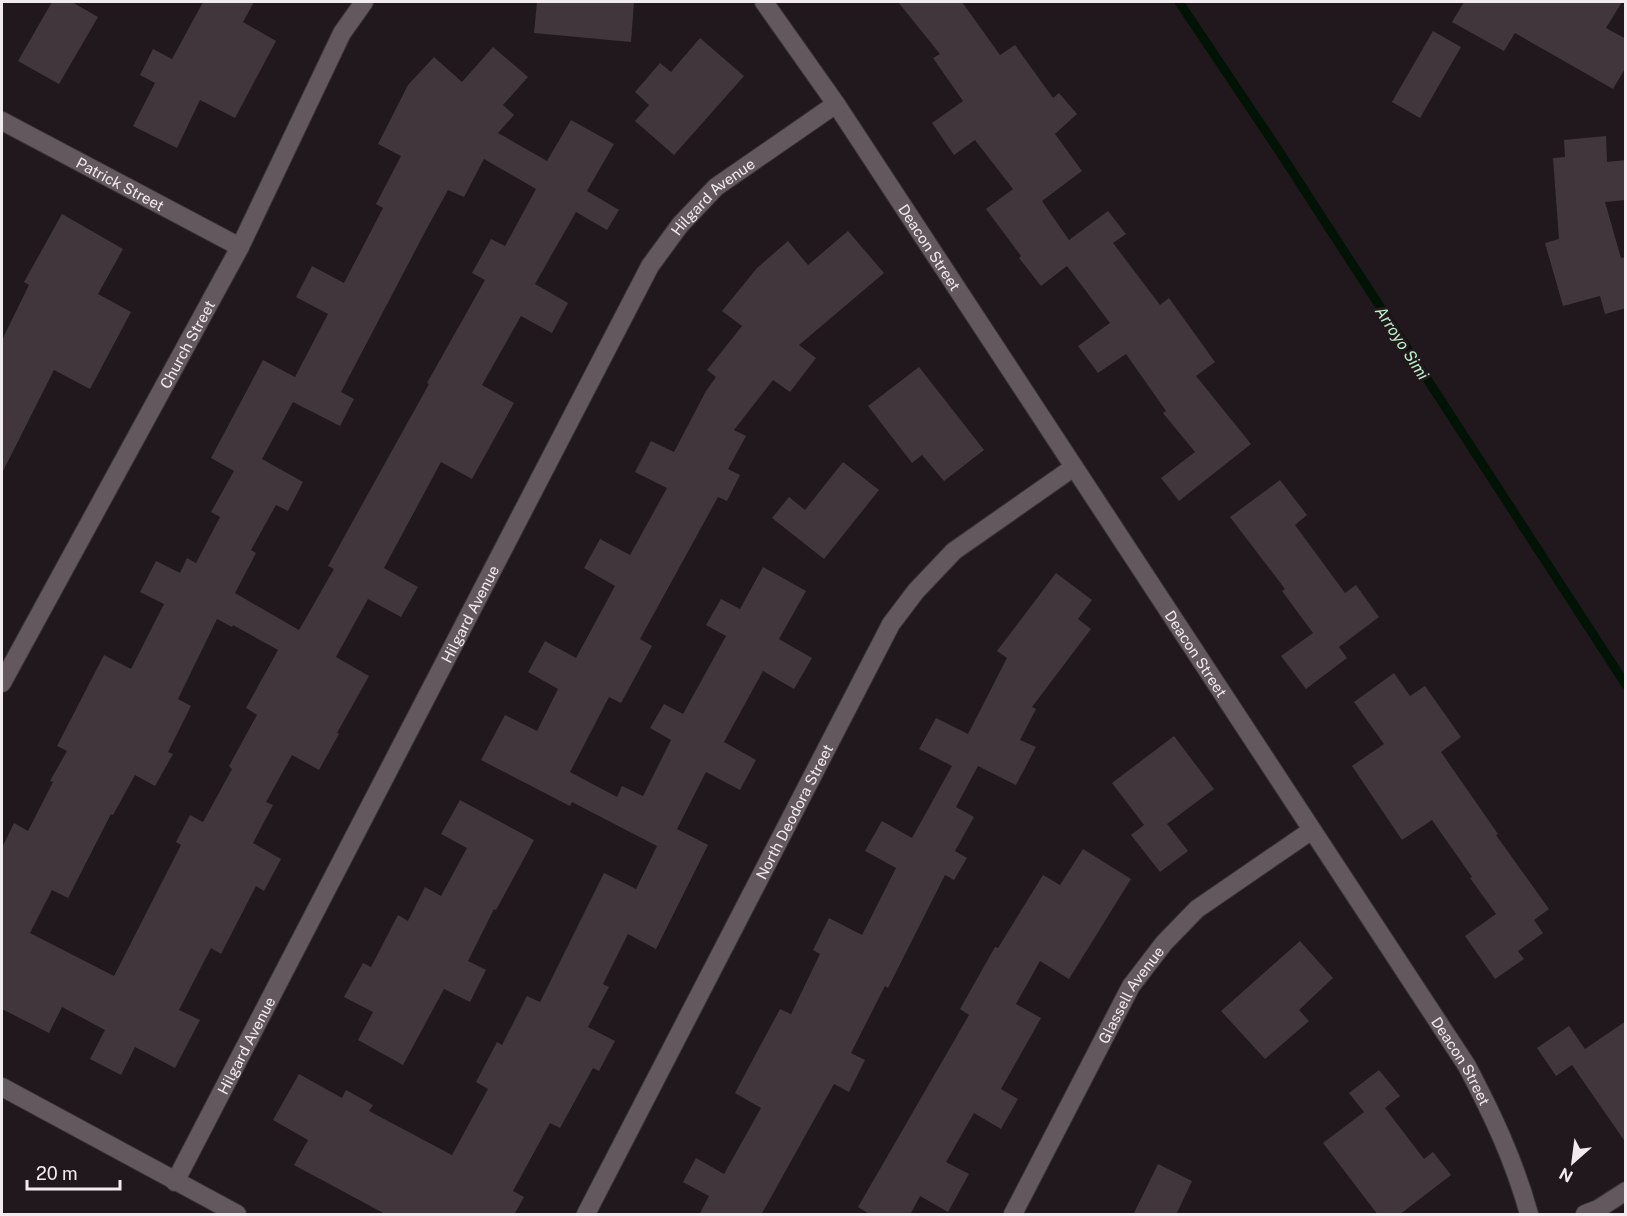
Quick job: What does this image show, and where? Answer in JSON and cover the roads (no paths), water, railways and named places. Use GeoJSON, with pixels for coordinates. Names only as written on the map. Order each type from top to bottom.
{"type":"FeatureCollection","features":[{"type":"Feature","properties":{"kind":"street","name":"Church Street"},"geometry":{"type":"LineString","coordinates":[[2,683],[240,247],[342,33],[364,2]]}},
{"type":"Feature","properties":{"kind":"street"},"geometry":{"type":"LineString","coordinates":[[764,2],[836,104]]}},
{"type":"Feature","properties":{"kind":"street","name":"Deacon Street"},"geometry":{"type":"LineString","coordinates":[[836,104],[1467,1066],[1500,1131],[1518,1175],[1529,1215]]}},
{"type":"Feature","properties":{"kind":"street","name":"Hilgard Avenue"},"geometry":{"type":"LineString","coordinates":[[175,1182],[650,266],[680,225],[716,187],[836,104]]}},
{"type":"Feature","properties":{"kind":"street","name":"Patrick Street"},"geometry":{"type":"LineString","coordinates":[[2,120],[240,247]]}},
{"type":"Feature","properties":{"kind":"street","name":"North Deodora Street"},"geometry":{"type":"LineString","coordinates":[[586,1215],[891,624],[916,591],[954,551],[1074,467]]}},
{"type":"Feature","properties":{"kind":"street","name":"Glassell Avenue"},"geometry":{"type":"LineString","coordinates":[[1013,1215],[1131,986],[1164,943],[1197,909],[1312,830]]}},
{"type":"Feature","properties":{"kind":"street"},"geometry":{"type":"LineString","coordinates":[[2,1088],[237,1215]]}},
{"type":"Feature","properties":{"kind":"street"},"geometry":{"type":"LineString","coordinates":[[1585,1215],[1626,1191]]}},
{"type":"Feature","properties":{"kind":"waterway","name":"Arroyo Simi"},"geometry":{"type":"LineString","coordinates":[[1179,2],[1277,148],[1626,685]]}}]}
